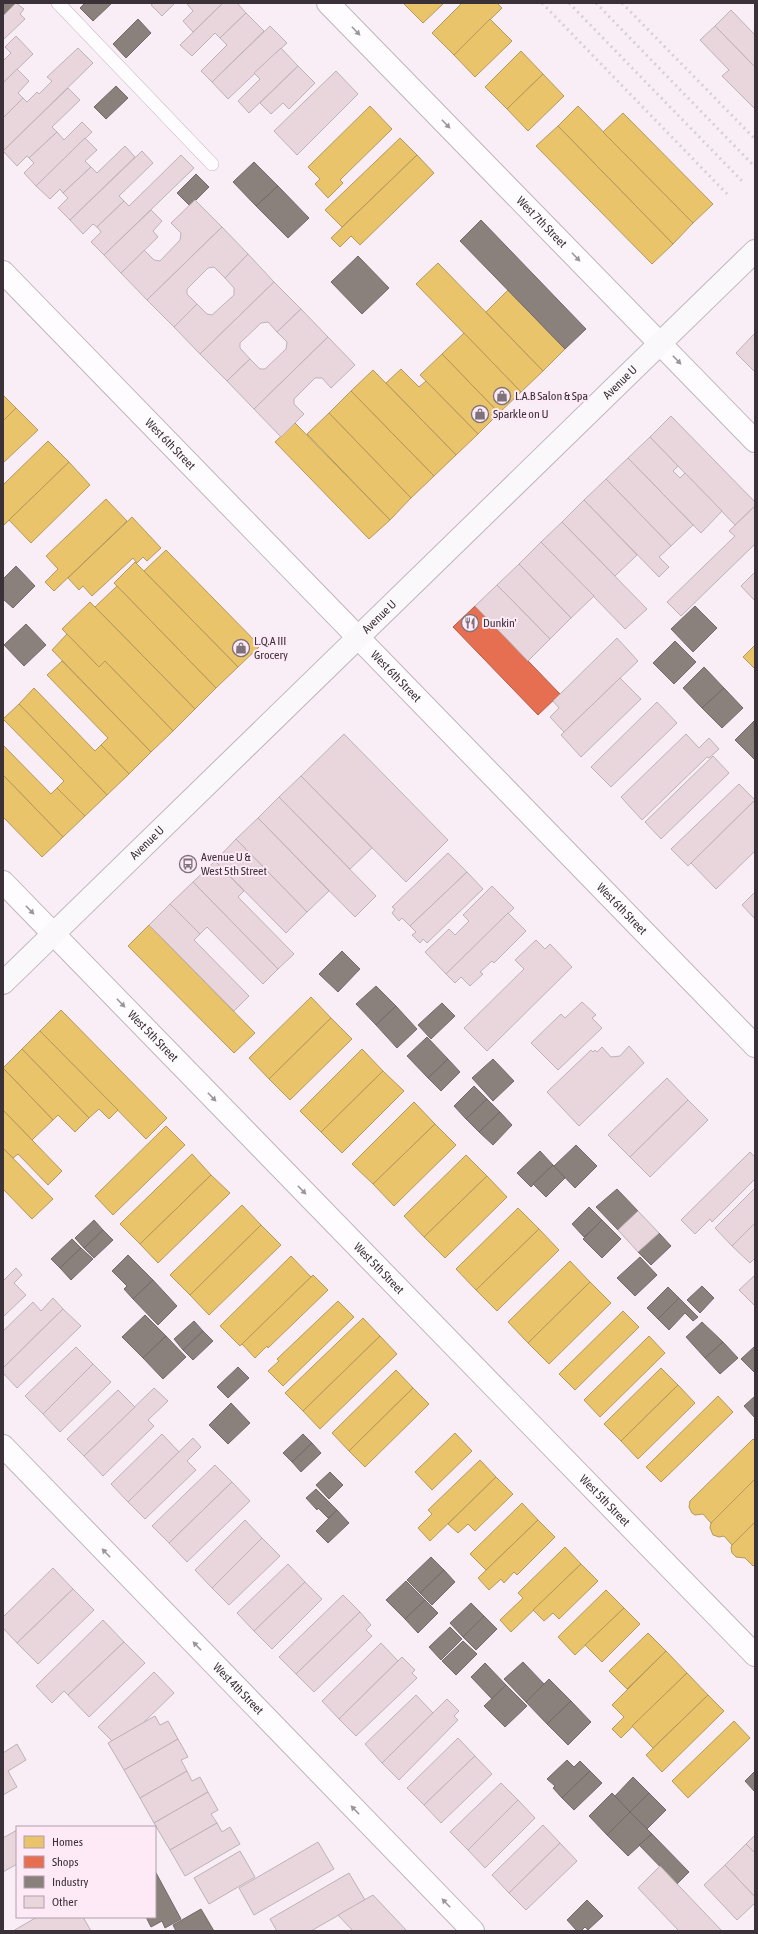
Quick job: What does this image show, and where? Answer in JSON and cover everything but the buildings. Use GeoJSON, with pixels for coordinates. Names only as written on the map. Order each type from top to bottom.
{"type":"FeatureCollection","features":[{"type":"Feature","properties":{"kind":"main road","name":"Avenue U"},"geometry":{"type":"LineString","coordinates":[[3,983],[755,251]]}},
{"type":"Feature","properties":{"kind":"street","name":"West 7th Street"},"geometry":{"type":"LineString","coordinates":[[328,3],[755,441]]}},
{"type":"Feature","properties":{"kind":"street","name":"West 6th Street"},"geometry":{"type":"LineString","coordinates":[[3,272],[755,1046]]}},
{"type":"Feature","properties":{"kind":"street","name":"West 5th Street"},"geometry":{"type":"LineString","coordinates":[[3,882],[755,1655]]}},
{"type":"Feature","properties":{"kind":"street","name":"West 4th Street"},"geometry":{"type":"LineString","coordinates":[[3,1446],[473,1931]]}},
{"type":"Feature","properties":{"kind":"lane"},"geometry":{"type":"LineString","coordinates":[[58,3],[212,164]]}},
{"type":"Feature","properties":{"kind":"railway"},"geometry":{"type":"LineString","coordinates":[[542,3],[729,196]]}},
{"type":"Feature","properties":{"kind":"railway"},"geometry":{"type":"LineString","coordinates":[[569,3],[743,182]]}},
{"type":"Feature","properties":{"kind":"railway"},"geometry":{"type":"LineString","coordinates":[[596,3],[755,167]]}},
{"type":"Feature","properties":{"kind":"railway"},"geometry":{"type":"LineString","coordinates":[[622,3],[755,139]]}},
{"type":"Feature","properties":{"kind":"place","name":"L.A.B Salon & Spa"},"geometry":{"type":"Point","coordinates":[502,396]}},
{"type":"Feature","properties":{"kind":"place","name":"Sparkle on U"},"geometry":{"type":"Point","coordinates":[480,414]}},
{"type":"Feature","properties":{"kind":"place","name":"Dunkin'"},"geometry":{"type":"Point","coordinates":[470,623]}},
{"type":"Feature","properties":{"kind":"place","name":"L.Q.A III Grocery"},"geometry":{"type":"Point","coordinates":[241,648]}},
{"type":"Feature","properties":{"kind":"place","name":"Avenue U & West 5th Street"},"geometry":{"type":"Point","coordinates":[188,864]}}]}
